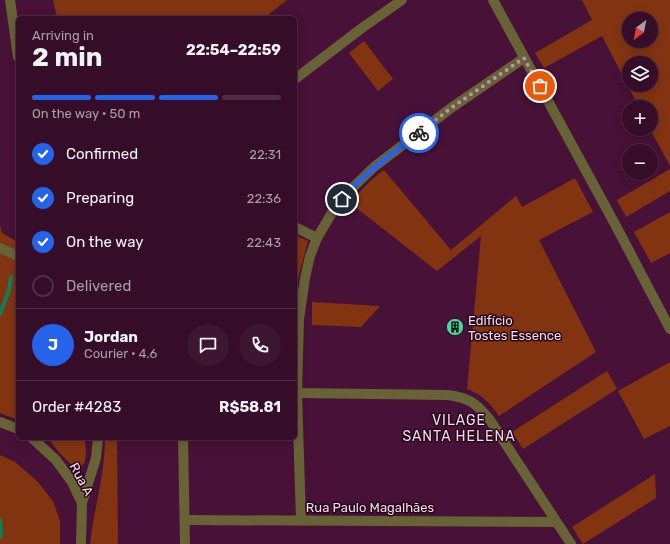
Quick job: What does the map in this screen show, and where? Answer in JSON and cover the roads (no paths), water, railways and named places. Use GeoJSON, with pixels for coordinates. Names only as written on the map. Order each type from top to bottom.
{"type":"FeatureCollection","features":[{"type":"Feature","properties":{"kind":"street"},"geometry":{"type":"LineString","coordinates":[[10,0],[16,43]]}},
{"type":"Feature","properties":{"kind":"street"},"geometry":{"type":"LineString","coordinates":[[297,77],[362,28],[402,0]]}},
{"type":"Feature","properties":{"kind":"street"},"geometry":{"type":"LineString","coordinates":[[493,0],[616,226],[670,329]]}},
{"type":"Feature","properties":{"kind":"street"},"geometry":{"type":"LineString","coordinates":[[301,520],[297,393],[300,306],[310,256],[316,238],[340,201],[374,167],[451,108],[524,58]]}},
{"type":"Feature","properties":{"kind":"street"},"geometry":{"type":"LineString","coordinates":[[297,228],[316,238]]}},
{"type":"Feature","properties":{"kind":"street"},"geometry":{"type":"LineString","coordinates":[[0,248],[16,255]]}},
{"type":"Feature","properties":{"kind":"street"},"geometry":{"type":"LineString","coordinates":[[297,393],[448,395],[467,399],[475,404],[490,420],[571,544]]}},
{"type":"Feature","properties":{"kind":"street"},"geometry":{"type":"LineString","coordinates":[[0,422],[16,428]]}},
{"type":"Feature","properties":{"kind":"street","name":"Rua A"},"geometry":{"type":"LineString","coordinates":[[34,440],[52,456],[65,471],[82,503],[81,544]]}},
{"type":"Feature","properties":{"kind":"street"},"geometry":{"type":"LineString","coordinates":[[82,503],[96,458],[98,440]]}},
{"type":"Feature","properties":{"kind":"street"},"geometry":{"type":"LineString","coordinates":[[184,440],[185,544]]}},
{"type":"Feature","properties":{"kind":"street","name":"Rua Paulo Magalhães"},"geometry":{"type":"LineString","coordinates":[[185,520],[556,522]]}},
{"type":"Feature","properties":{"kind":"waterway"},"geometry":{"type":"LineString","coordinates":[[0,314],[9,290],[11,277]]}},
{"type":"Feature","properties":{"kind":"waterway"},"geometry":{"type":"LineString","coordinates":[[0,520],[0,537]]}},
{"type":"Feature","properties":{"kind":"place","name":"Edifício Tostes Essence"},"geometry":{"type":"Point","coordinates":[455,327]}},
{"type":"Feature","properties":{"kind":"district","name":"VILAGE SANTA HELENA"},"geometry":{"type":"Point","coordinates":[459,428]}}]}
